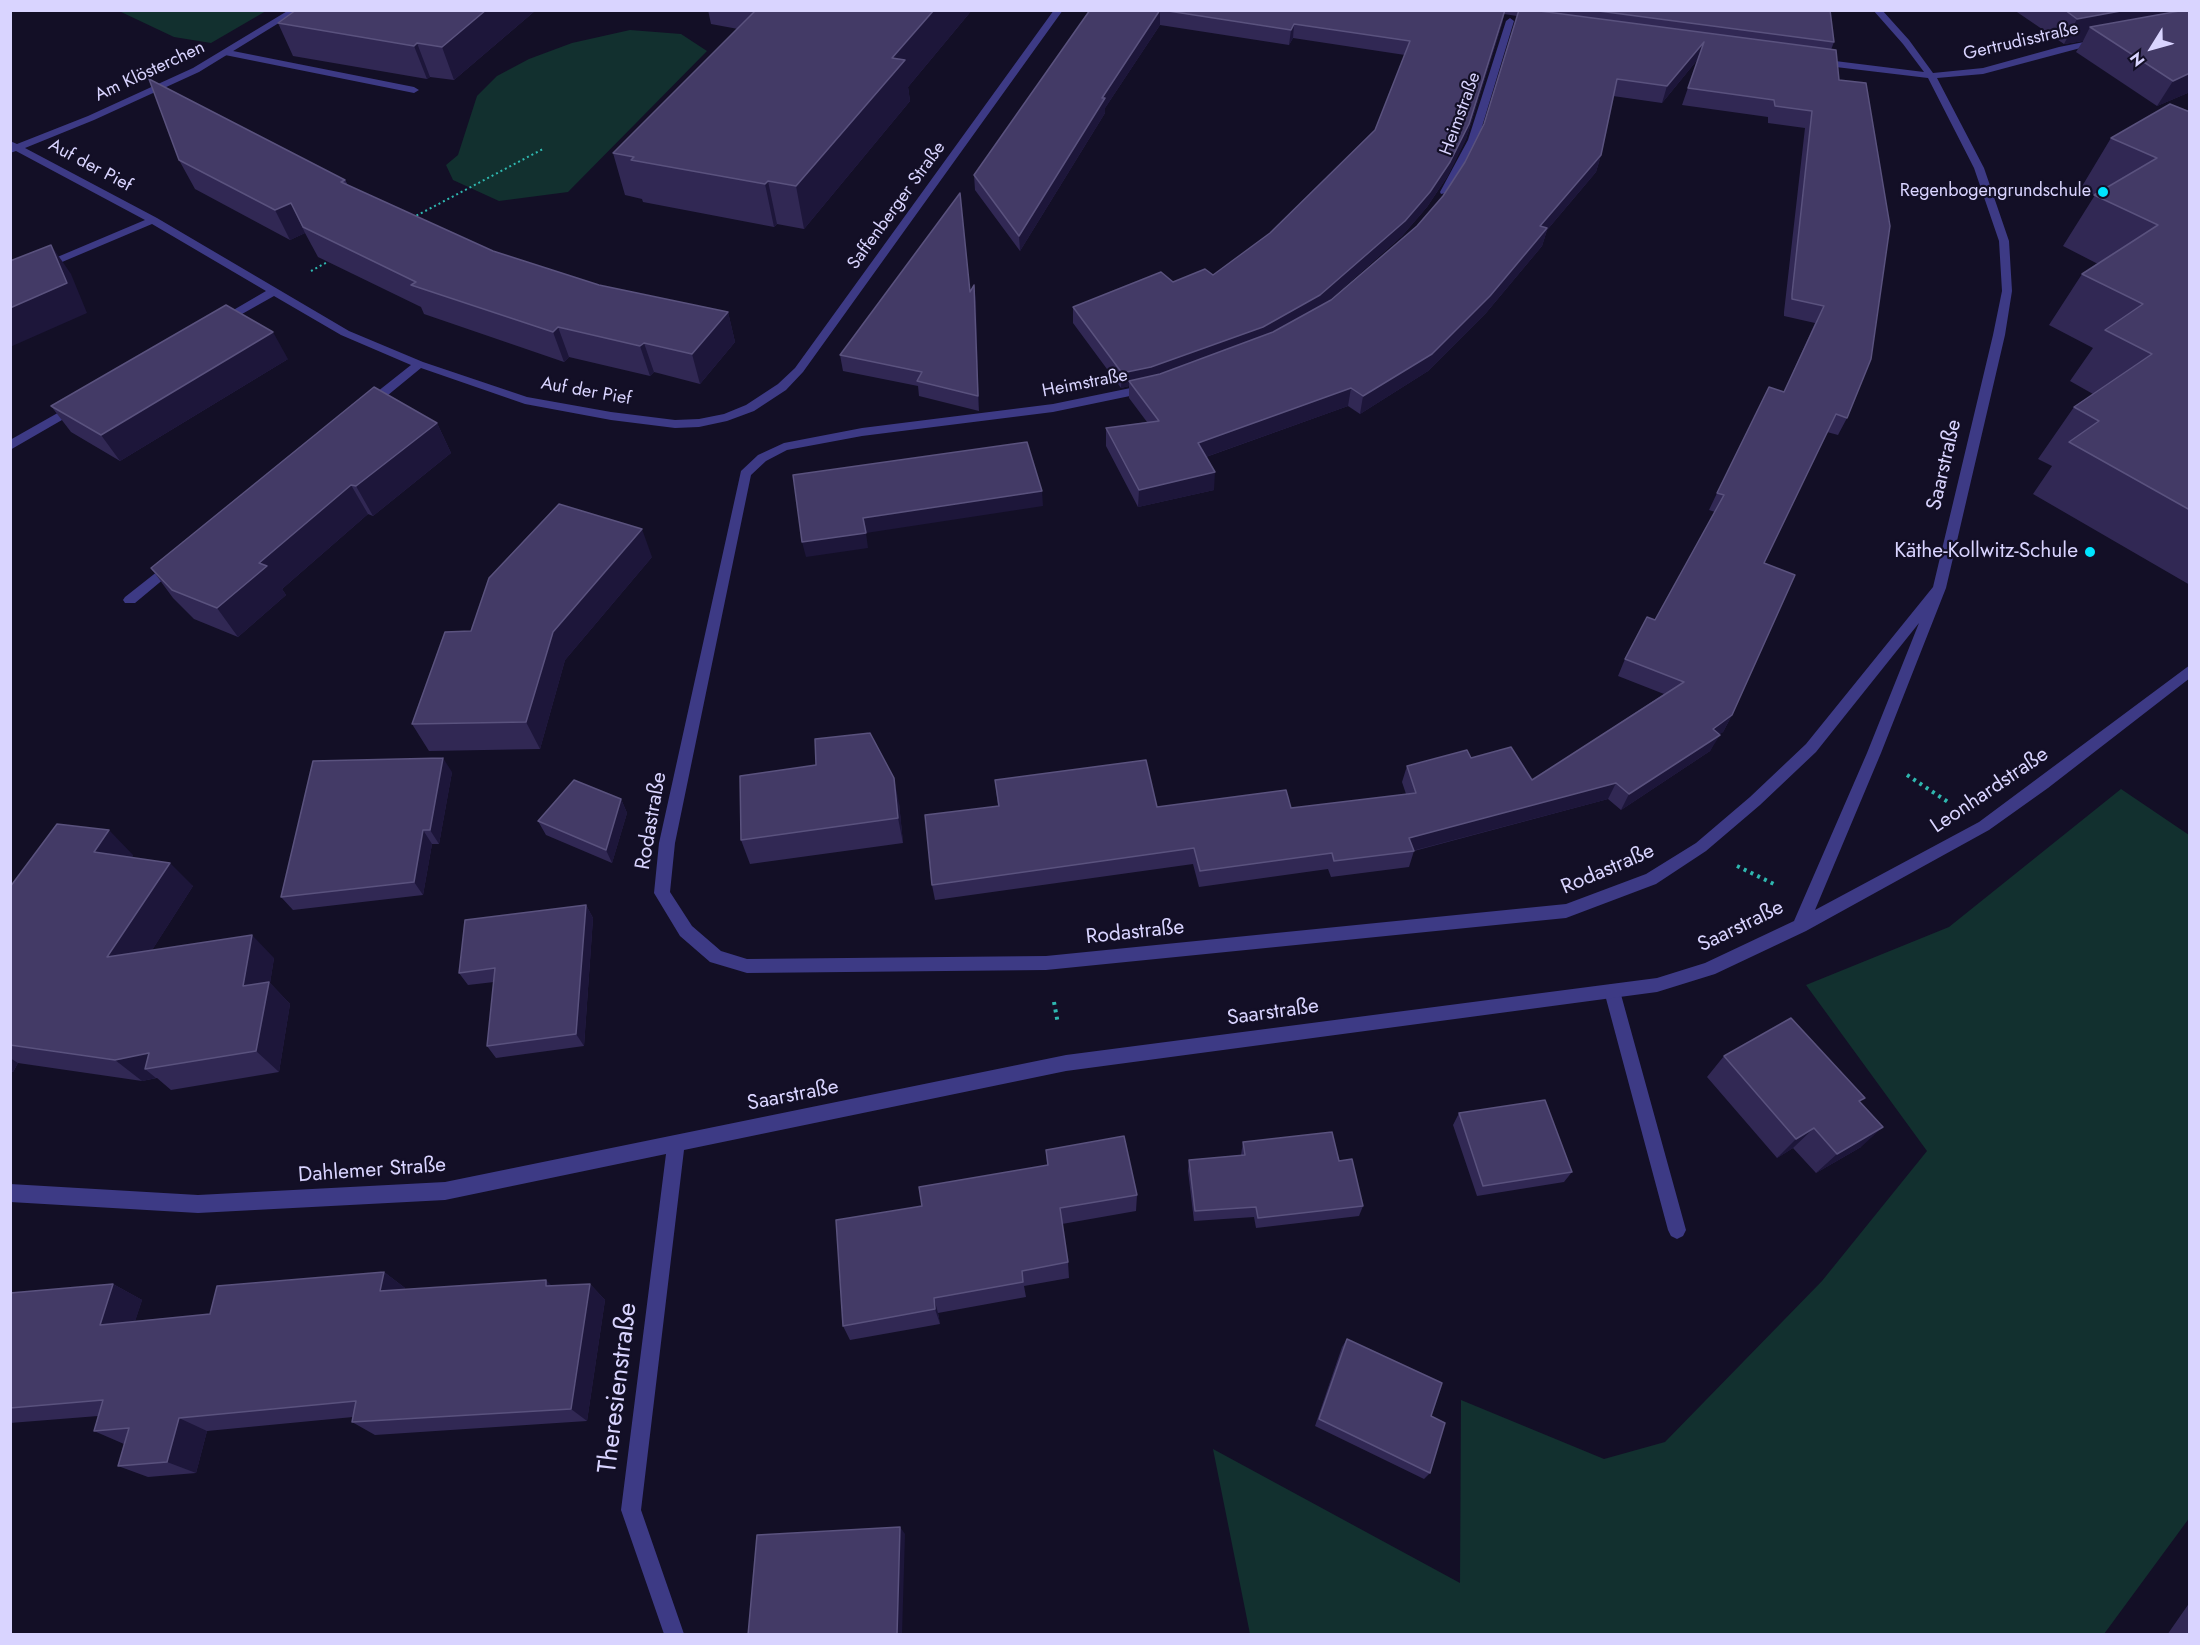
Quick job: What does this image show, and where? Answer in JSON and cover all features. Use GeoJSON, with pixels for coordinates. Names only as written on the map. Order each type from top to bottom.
{"type":"FeatureCollection","features":[{"type":"Feature","properties":{"kind":"street","name":"Am Klösterchen"},"geometry":{"type":"LineString","coordinates":[[12,147],[123,104],[228,53],[296,10]]}},
{"type":"Feature","properties":{"kind":"street","name":"Saffenberger Straße"},"geometry":{"type":"LineString","coordinates":[[750,408],[782,387],[799,370],[1059,10]]}},
{"type":"Feature","properties":{"kind":"street","name":"Saarstraße"},"geometry":{"type":"LineString","coordinates":[[731,1131],[1066,1063],[1657,985],[1710,969],[1800,926],[1874,753],[1939,588],[2007,291],[2004,241],[1979,168],[1931,76],[1906,42],[1877,10]]}},
{"type":"Feature","properties":{"kind":"street","name":"Heimstraße"},"geometry":{"type":"LineString","coordinates":[[1439,202],[1473,140],[1510,21]]}},
{"type":"Feature","properties":{"kind":"street","name":"Gertrudisstraße"},"geometry":{"type":"LineString","coordinates":[[1814,61],[1931,76],[1983,71],[2059,50],[2113,40]]}},
{"type":"Feature","properties":{"kind":"street"},"geometry":{"type":"LineString","coordinates":[[228,53],[414,90]]}},
{"type":"Feature","properties":{"kind":"street","name":"Auf der Pief"},"geometry":{"type":"LineString","coordinates":[[12,147],[153,220],[345,333],[419,364],[525,400],[611,416],[675,424],[699,423],[727,417],[750,408]]}},
{"type":"Feature","properties":{"kind":"street"},"geometry":{"type":"LineString","coordinates":[[10,281],[153,220]]}},
{"type":"Feature","properties":{"kind":"street"},"geometry":{"type":"LineString","coordinates":[[213,326],[274,291]]}},
{"type":"Feature","properties":{"kind":"street"},"geometry":{"type":"LineString","coordinates":[[355,416],[419,364]]}},
{"type":"Feature","properties":{"kind":"street","name":"Heimstraße"},"geometry":{"type":"LineString","coordinates":[[745,474],[762,458],[784,447],[862,432],[1053,408],[1165,383]]}},
{"type":"Feature","properties":{"kind":"street"},"geometry":{"type":"LineString","coordinates":[[10,446],[92,398]]}},
{"type":"Feature","properties":{"kind":"street","name":"Rodastraße"},"geometry":{"type":"LineString","coordinates":[[745,474],[667,843],[662,893],[686,931],[716,957],[747,966],[1046,963],[1566,911],[1651,879],[1701,847],[1811,748],[1939,588]]}},
{"type":"Feature","properties":{"kind":"street"},"geometry":{"type":"LineString","coordinates":[[130,600],[184,556]]}},
{"type":"Feature","properties":{"kind":"street","name":"Leonhardstraße"},"geometry":{"type":"LineString","coordinates":[[1800,926],[1984,826],[2043,784],[2190,670]]}},
{"type":"Feature","properties":{"kind":"street"},"geometry":{"type":"LineString","coordinates":[[1612,991],[1677,1230]]}},
{"type":"Feature","properties":{"kind":"street","name":"Dahlemer Straße"},"geometry":{"type":"LineString","coordinates":[[10,1193],[198,1204],[445,1191],[731,1131]]}},
{"type":"Feature","properties":{"kind":"street","name":"Theresienstraße"},"geometry":{"type":"LineString","coordinates":[[674,1635],[631,1510],[676,1143]]}},
{"type":"Feature","properties":{"kind":"path"},"geometry":{"type":"LineString","coordinates":[[408,220],[543,149]]}},
{"type":"Feature","properties":{"kind":"path"},"geometry":{"type":"LineString","coordinates":[[274,291],[336,258]]}},
{"type":"Feature","properties":{"kind":"path"},"geometry":{"type":"LineString","coordinates":[[1874,753],[1984,826]]}},
{"type":"Feature","properties":{"kind":"path"},"geometry":{"type":"LineString","coordinates":[[1701,847],[1809,901]]}},
{"type":"Feature","properties":{"kind":"path"},"geometry":{"type":"LineString","coordinates":[[1046,963],[1066,1063]]}},
{"type":"Feature","properties":{"kind":"green space"},"geometry":{"type":"Polygon","coordinates":[[[119,11],[266,11],[211,43],[174,37],[119,11]]]}},
{"type":"Feature","properties":{"kind":"green space"},"geometry":{"type":"Polygon","coordinates":[[[630,30],[681,34],[707,51],[568,192],[499,201],[453,180],[446,165],[458,155],[477,96],[497,76],[529,59],[572,43],[630,30]]]}},
{"type":"Feature","properties":{"kind":"green space"},"geometry":{"type":"Polygon","coordinates":[[[2121,789],[2189,835],[2190,1517],[2104,1634],[1250,1634],[1213,1449],[1460,1583],[1461,1400],[1604,1459],[1665,1442],[1822,1281],[1927,1151],[1806,985],[1949,927],[2121,789]]]}},
{"type":"Feature","properties":{"kind":"building"},"geometry":{"type":"Polygon","coordinates":[[[296,10],[486,10],[442,47],[417,43],[414,46],[278,23],[296,10]]]}},
{"type":"Feature","properties":{"kind":"building"},"geometry":{"type":"Polygon","coordinates":[[[756,10],[934,10],[892,58],[905,60],[796,186],[768,181],[765,184],[631,160],[634,157],[613,153],[756,10]]]}},
{"type":"Feature","properties":{"kind":"building"},"geometry":{"type":"Polygon","coordinates":[[[1090,10],[1160,10],[1102,98],[1105,98],[1019,236],[974,175],[1090,10]]]}},
{"type":"Feature","properties":{"kind":"building"},"geometry":{"type":"Polygon","coordinates":[[[1162,10],[1505,10],[1469,124],[1450,162],[1430,192],[1405,221],[1320,295],[1263,327],[1151,367],[1122,373],[1073,307],[1161,272],[1173,282],[1205,269],[1213,275],[1270,233],[1375,130],[1410,41],[1294,24],[1291,30],[1162,10]]]}},
{"type":"Feature","properties":{"kind":"building"},"geometry":{"type":"Polygon","coordinates":[[[1519,10],[1836,50],[1839,80],[1866,83],[1890,226],[1871,359],[1847,418],[1836,414],[1764,563],[1795,575],[1732,715],[1713,729],[1720,735],[1629,794],[1616,783],[1409,838],[1414,851],[1334,861],[1332,853],[1200,871],[1194,848],[932,885],[925,815],[999,806],[995,780],[1146,760],[1157,807],[1286,790],[1291,808],[1416,793],[1407,766],[1467,750],[1471,758],[1511,747],[1532,780],[1684,682],[1625,659],[1647,617],[1655,620],[1724,495],[1717,493],[1769,387],[1784,392],[1824,306],[1792,299],[1812,111],[1775,106],[1774,100],[1688,88],[1704,42],[1667,86],[1617,79],[1601,155],[1540,226],[1547,228],[1490,296],[1432,354],[1363,396],[1351,388],[1198,443],[1215,472],[1139,490],[1106,428],[1159,421],[1129,381],[1160,374],[1273,332],[1331,300],[1417,226],[1443,196],[1465,162],[1484,124],[1519,10]]]}},
{"type":"Feature","properties":{"kind":"building"},"geometry":{"type":"Polygon","coordinates":[[[1591,10],[1830,10],[1834,42],[1591,10]]]}},
{"type":"Feature","properties":{"kind":"building"},"geometry":{"type":"Polygon","coordinates":[[[2065,10],[2126,10],[2077,19],[2065,10]]]}},
{"type":"Feature","properties":{"kind":"building"},"geometry":{"type":"Polygon","coordinates":[[[2190,10],[2190,73],[2173,81],[2090,27],[2190,10]]]}},
{"type":"Feature","properties":{"kind":"building"},"geometry":{"type":"Polygon","coordinates":[[[149,79],[345,180],[341,182],[493,251],[599,285],[728,312],[692,354],[644,343],[640,346],[558,327],[553,332],[411,285],[416,282],[303,227],[291,203],[275,210],[179,160],[149,79]]]}},
{"type":"Feature","properties":{"kind":"building"},"geometry":{"type":"Polygon","coordinates":[[[2170,104],[2190,112],[2190,510],[2069,442],[2099,421],[2074,407],[2152,354],[2105,330],[2143,304],[2082,274],[2158,225],[2094,195],[2157,158],[2111,138],[2170,104]]]}},
{"type":"Feature","properties":{"kind":"building"},"geometry":{"type":"Polygon","coordinates":[[[960,193],[970,292],[974,285],[978,396],[917,381],[922,372],[840,355],[960,193]]]}},
{"type":"Feature","properties":{"kind":"building"},"geometry":{"type":"Polygon","coordinates":[[[51,245],[67,283],[10,308],[10,261],[51,245]]]}},
{"type":"Feature","properties":{"kind":"building"},"geometry":{"type":"Polygon","coordinates":[[[226,305],[273,332],[101,435],[51,406],[226,305]]]}},
{"type":"Feature","properties":{"kind":"building"},"geometry":{"type":"Polygon","coordinates":[[[374,387],[437,423],[356,486],[351,485],[259,563],[267,566],[217,608],[172,590],[151,568],[374,387]]]}},
{"type":"Feature","properties":{"kind":"building"},"geometry":{"type":"Polygon","coordinates":[[[1027,442],[1042,491],[863,518],[866,533],[802,542],[793,475],[1027,442]]]}},
{"type":"Feature","properties":{"kind":"building"},"geometry":{"type":"Polygon","coordinates":[[[559,504],[642,529],[553,632],[526,722],[412,724],[445,632],[471,631],[489,578],[559,504]]]}},
{"type":"Feature","properties":{"kind":"building"},"geometry":{"type":"Polygon","coordinates":[[[870,733],[894,778],[898,818],[741,840],[740,776],[816,765],[815,739],[870,733]]]}},
{"type":"Feature","properties":{"kind":"building"},"geometry":{"type":"Polygon","coordinates":[[[443,758],[430,830],[423,830],[414,882],[281,897],[313,761],[443,758]]]}},
{"type":"Feature","properties":{"kind":"building"},"geometry":{"type":"Polygon","coordinates":[[[574,780],[621,799],[606,850],[538,821],[574,780]]]}},
{"type":"Feature","properties":{"kind":"building"},"geometry":{"type":"Polygon","coordinates":[[[57,824],[109,830],[94,852],[170,863],[107,957],[252,935],[243,986],[269,982],[256,1051],[145,1069],[149,1053],[115,1060],[10,1045],[10,887],[57,824]]]}},
{"type":"Feature","properties":{"kind":"building"},"geometry":{"type":"Polygon","coordinates":[[[586,905],[576,1034],[487,1046],[495,968],[459,973],[465,920],[586,905]]]}},
{"type":"Feature","properties":{"kind":"building"},"geometry":{"type":"Polygon","coordinates":[[[1791,1018],[1865,1098],[1859,1101],[1883,1127],[1837,1154],[1814,1128],[1796,1139],[1724,1056],[1791,1018]]]}},
{"type":"Feature","properties":{"kind":"building"},"geometry":{"type":"Polygon","coordinates":[[[1545,1100],[1572,1172],[1483,1186],[1459,1113],[1545,1100]]]}},
{"type":"Feature","properties":{"kind":"building"},"geometry":{"type":"Polygon","coordinates":[[[1332,1132],[1339,1161],[1352,1159],[1363,1206],[1258,1218],[1256,1207],[1195,1211],[1189,1160],[1245,1155],[1243,1142],[1332,1132]]]}},
{"type":"Feature","properties":{"kind":"building"},"geometry":{"type":"Polygon","coordinates":[[[1124,1136],[1137,1195],[1060,1208],[1068,1262],[1022,1271],[1023,1282],[934,1298],[935,1309],[843,1326],[836,1220],[922,1206],[919,1187],[1048,1165],[1046,1150],[1124,1136]]]}},
{"type":"Feature","properties":{"kind":"building"},"geometry":{"type":"Polygon","coordinates":[[[384,1272],[380,1291],[546,1280],[546,1286],[590,1284],[571,1409],[352,1422],[356,1401],[179,1418],[167,1462],[118,1466],[129,1428],[94,1431],[103,1400],[10,1408],[10,1293],[113,1284],[100,1325],[210,1314],[217,1286],[384,1272]]]}},
{"type":"Feature","properties":{"kind":"building"},"geometry":{"type":"Polygon","coordinates":[[[1347,1339],[1442,1383],[1431,1416],[1445,1423],[1430,1473],[1319,1419],[1347,1339]]]}},
{"type":"Feature","properties":{"kind":"building"},"geometry":{"type":"Polygon","coordinates":[[[900,1527],[897,1635],[748,1635],[757,1535],[900,1527]]]}},
{"type":"Feature","properties":{"kind":"place","name":"Regenbogengrundschule"},"geometry":{"type":"Point","coordinates":[2103,192]}},
{"type":"Feature","properties":{"kind":"place","name":"Käthe-Kollwitz-Schule"},"geometry":{"type":"Point","coordinates":[2090,552]}}]}
